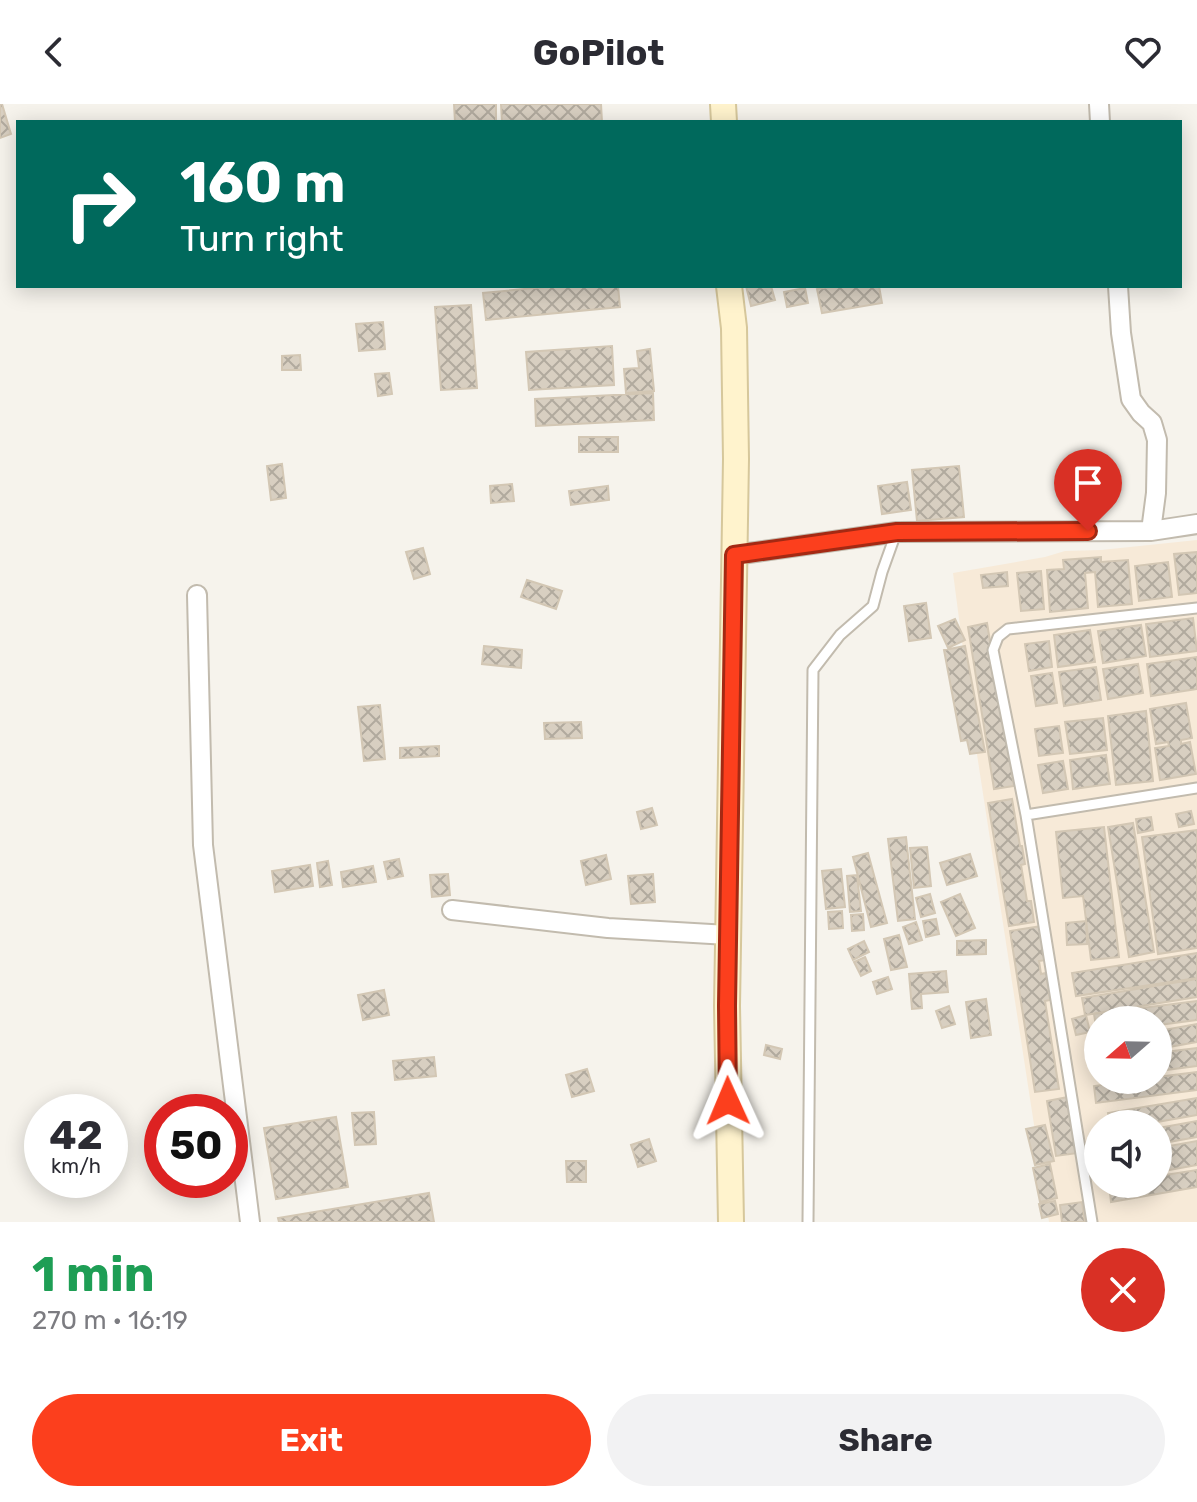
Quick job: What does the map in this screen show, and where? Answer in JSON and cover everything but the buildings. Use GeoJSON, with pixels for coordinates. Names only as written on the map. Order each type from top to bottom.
{"type":"FeatureCollection","features":[{"type":"Feature","properties":{"kind":"main road"},"geometry":{"type":"LineString","coordinates":[[729,288],[734,328],[736,459],[727,1006],[731,1222]]}},
{"type":"Feature","properties":{"kind":"street"},"geometry":{"type":"LineString","coordinates":[[1118,288],[1131,399],[1152,423],[1157,440],[1156,493],[1151,531]]}},
{"type":"Feature","properties":{"kind":"street"},"geometry":{"type":"LineString","coordinates":[[734,555],[897,532],[1151,531],[1197,524]]}},
{"type":"Feature","properties":{"kind":"street"},"geometry":{"type":"LineString","coordinates":[[197,595],[203,845],[250,1222]]}},
{"type":"Feature","properties":{"kind":"street"},"geometry":{"type":"LineString","coordinates":[[452,910],[608,928],[728,935]]}},
{"type":"Feature","properties":{"kind":"lane"},"geometry":{"type":"LineString","coordinates":[[808,1222],[813,670],[840,635],[873,606],[897,532]]}},
{"type":"Feature","properties":{"kind":"lane"},"geometry":{"type":"LineString","coordinates":[[1092,1222],[1026,815],[993,650],[998,637],[1008,629],[1197,608]]}},
{"type":"Feature","properties":{"kind":"lane"},"geometry":{"type":"LineString","coordinates":[[1026,815],[1197,788]]}},
{"type":"Feature","properties":{"kind":"shaded area"},"geometry":{"type":"Polygon","coordinates":[[[1197,540],[1197,1222],[1049,1222],[976,748],[953,573],[1065,551],[1197,540]]]}},
{"type":"Feature","properties":{"kind":"route"},"geometry":{"type":"LineString","coordinates":[[728,1101],[734,555],[897,532],[1088,531]]}}]}
